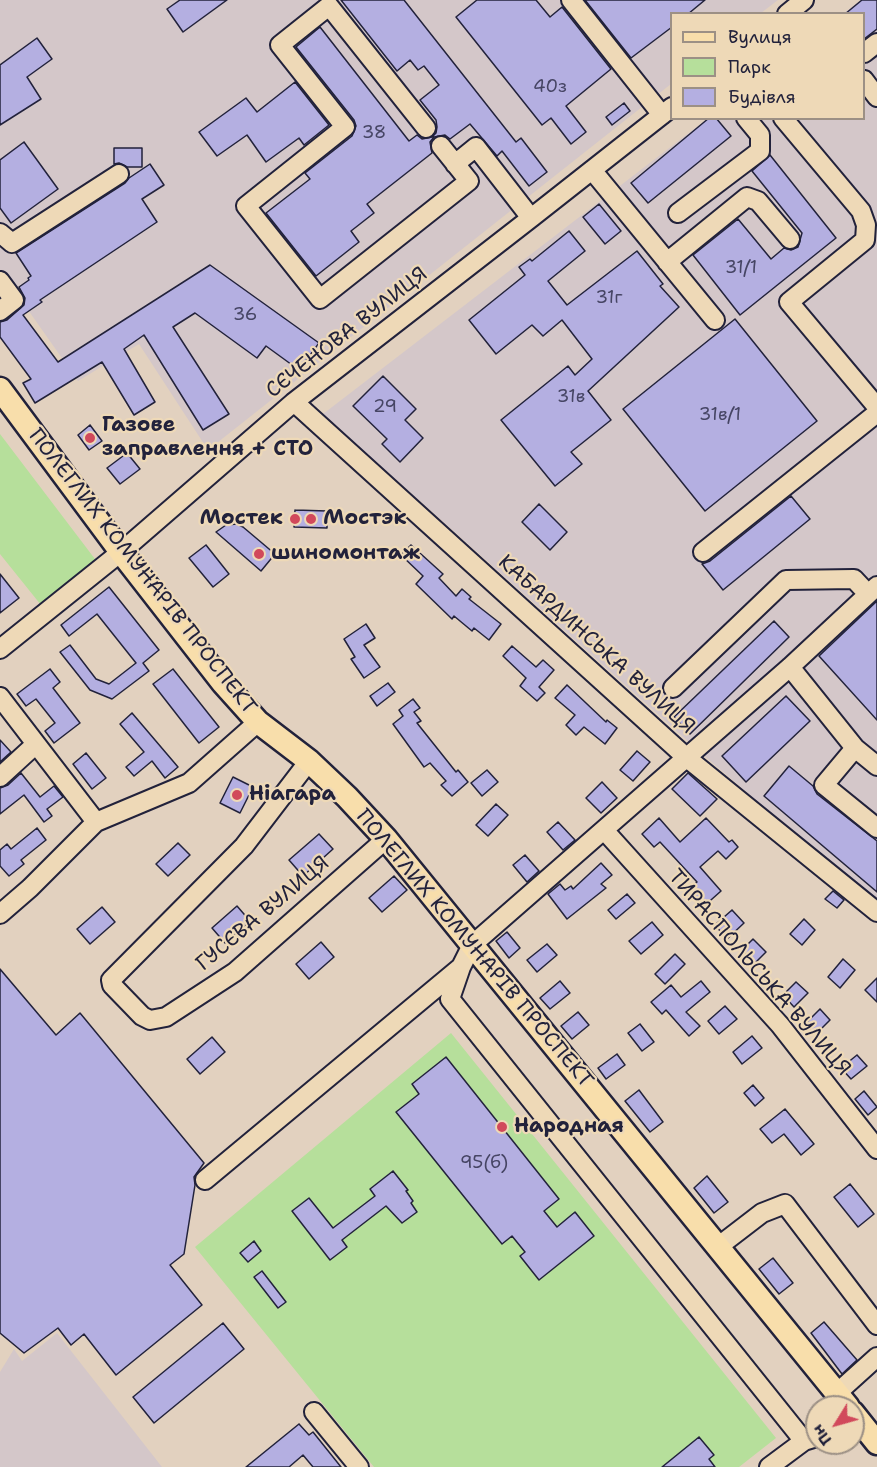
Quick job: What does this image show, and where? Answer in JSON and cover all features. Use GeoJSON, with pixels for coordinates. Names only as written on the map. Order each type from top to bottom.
{"type":"FeatureCollection","features":[{"type":"Feature","properties":{"kind":"main road","name":"ПОЛЕГЛИХ КОМУНАРІВ ПРОСПЕКТ"},"geometry":{"type":"LineString","coordinates":[[0,389],[121,552],[223,682],[258,722],[309,761],[347,796],[386,839],[719,1246],[837,1395]]}},
{"type":"Feature","properties":{"kind":"main road","name":"ПОЛЕГЛИХ КОМУНАРІВ ПРОСПЕКТ"},"geometry":{"type":"LineString","coordinates":[[865,1429],[877,1443]]}},
{"type":"Feature","properties":{"kind":"street"},"geometry":{"type":"LineString","coordinates":[[571,0],[667,111]]}},
{"type":"Feature","properties":{"kind":"street"},"geometry":{"type":"LineString","coordinates":[[789,12],[804,0]]}},
{"type":"Feature","properties":{"kind":"street"},"geometry":{"type":"LineString","coordinates":[[426,128],[329,6],[280,45],[345,127],[246,206],[320,299],[468,181],[441,146]]}},
{"type":"Feature","properties":{"kind":"street"},"geometry":{"type":"LineString","coordinates":[[865,52],[877,43]]}},
{"type":"Feature","properties":{"kind":"street"},"geometry":{"type":"LineString","coordinates":[[865,81],[877,97]]}},
{"type":"Feature","properties":{"kind":"street","name":"СЄЧЕНОВА ВУЛИЦЯ"},"geometry":{"type":"LineString","coordinates":[[3,640],[121,552],[294,402],[667,111]]}},
{"type":"Feature","properties":{"kind":"street"},"geometry":{"type":"LineString","coordinates":[[678,213],[760,151],[760,135],[748,120]]}},
{"type":"Feature","properties":{"kind":"street"},"geometry":{"type":"LineString","coordinates":[[785,120],[861,211],[866,225],[865,240],[789,302],[877,407]]}},
{"type":"Feature","properties":{"kind":"street"},"geometry":{"type":"LineString","coordinates":[[455,164],[476,147],[531,218]]}},
{"type":"Feature","properties":{"kind":"street"},"geometry":{"type":"LineString","coordinates":[[592,171],[715,320]]}},
{"type":"Feature","properties":{"kind":"street"},"geometry":{"type":"LineString","coordinates":[[0,233],[12,243],[119,174]]}},
{"type":"Feature","properties":{"kind":"street"},"geometry":{"type":"LineString","coordinates":[[667,262],[747,197],[758,201],[790,239]]}},
{"type":"Feature","properties":{"kind":"street"},"geometry":{"type":"LineString","coordinates":[[0,281],[14,300],[0,311]]}},
{"type":"Feature","properties":{"kind":"street","name":"КАБАРДИНСЬКА ВУЛИЦЯ"},"geometry":{"type":"LineString","coordinates":[[294,402],[687,758],[877,912]]}},
{"type":"Feature","properties":{"kind":"street"},"geometry":{"type":"LineString","coordinates":[[703,552],[877,413]]}},
{"type":"Feature","properties":{"kind":"street"},"geometry":{"type":"LineString","coordinates":[[673,688],[786,580],[855,579],[873,590],[790,667],[472,945],[461,967],[450,999],[805,1433]]}},
{"type":"Feature","properties":{"kind":"street"},"geometry":{"type":"LineString","coordinates":[[790,667],[855,748],[877,766]]}},
{"type":"Feature","properties":{"kind":"street"},"geometry":{"type":"LineString","coordinates":[[0,697],[96,822]]}},
{"type":"Feature","properties":{"kind":"street"},"geometry":{"type":"LineString","coordinates":[[0,914],[30,888],[96,822],[189,783],[258,722]]}},
{"type":"Feature","properties":{"kind":"street"},"geometry":{"type":"LineString","coordinates":[[0,777],[36,744]]}},
{"type":"Feature","properties":{"kind":"street"},"geometry":{"type":"LineString","coordinates":[[855,748],[824,785],[877,828]]}},
{"type":"Feature","properties":{"kind":"street","name":"ГУСЄВА ВУЛИЦЯ"},"geometry":{"type":"LineString","coordinates":[[309,761],[244,846],[111,980],[112,985],[142,1016],[150,1020],[166,1017],[235,972],[386,839]]}},
{"type":"Feature","properties":{"kind":"street","name":"ТИРАСПОЛЬСЬКА ВУЛИЦЯ"},"geometry":{"type":"LineString","coordinates":[[604,830],[780,1026],[877,1149]]}},
{"type":"Feature","properties":{"kind":"street"},"geometry":{"type":"LineString","coordinates":[[205,1180],[461,967]]}},
{"type":"Feature","properties":{"kind":"street"},"geometry":{"type":"LineString","coordinates":[[719,1246],[762,1213],[785,1204],[877,1325]]}},
{"type":"Feature","properties":{"kind":"street"},"geometry":{"type":"LineString","coordinates":[[860,1395],[877,1358]]}},
{"type":"Feature","properties":{"kind":"street"},"geometry":{"type":"LineString","coordinates":[[314,1412],[359,1467]]}},
{"type":"Feature","properties":{"kind":"street"},"geometry":{"type":"LineString","coordinates":[[770,1467],[805,1442]]}},
{"type":"Feature","properties":{"kind":"shaded area"},"geometry":{"type":"Polygon","coordinates":[[[0,0],[778,0],[762,12],[670,12],[670,85],[208,450],[139,344],[78,381],[0,270],[0,0]]]}},
{"type":"Feature","properties":{"kind":"shaded area"},"geometry":{"type":"Polygon","coordinates":[[[861,0],[877,0],[877,904],[701,753],[323,414],[706,120],[865,120],[865,12],[845,12],[861,0]]]}},
{"type":"Feature","properties":{"kind":"shaded area"},"geometry":{"type":"Polygon","coordinates":[[[57,1333],[162,1467],[0,1467],[0,1372],[14,1349],[22,1361],[57,1333]]]}},
{"type":"Feature","properties":{"kind":"green space"},"geometry":{"type":"Polygon","coordinates":[[[0,434],[98,563],[41,605],[0,554],[0,434]]]}},
{"type":"Feature","properties":{"kind":"green space"},"geometry":{"type":"Polygon","coordinates":[[[451,1033],[776,1438],[739,1467],[374,1467],[195,1247],[451,1033]]]}},
{"type":"Feature","properties":{"kind":"building"},"geometry":{"type":"Polygon","coordinates":[[[180,0],[227,0],[183,32],[167,9],[180,0]]]}},
{"type":"Feature","properties":{"kind":"building"},"geometry":{"type":"Polygon","coordinates":[[[341,0],[404,0],[516,142],[521,138],[547,172],[529,186],[502,151],[497,156],[470,124],[450,139],[445,135],[434,137],[430,142],[432,153],[367,204],[374,213],[351,231],[359,242],[316,276],[266,213],[310,179],[305,173],[352,136],[356,126],[354,120],[296,47],[320,27],[409,141],[417,135],[422,139],[432,137],[437,127],[436,120],[420,100],[439,85],[424,66],[418,70],[410,60],[397,71],[341,0]]]}},
{"type":"Feature","properties":{"kind":"building"},"geometry":{"type":"Polygon","coordinates":[[[477,0],[536,0],[550,17],[562,7],[611,69],[566,106],[586,132],[571,144],[551,118],[542,125],[456,17],[477,0]]]}},
{"type":"Feature","properties":{"kind":"building"},"geometry":{"type":"Polygon","coordinates":[[[585,0],[705,0],[690,12],[670,12],[670,29],[631,58],[585,0]]]}},
{"type":"Feature","properties":{"kind":"building"},"geometry":{"type":"Polygon","coordinates":[[[862,0],[877,0],[877,29],[865,38],[865,12],[847,12],[862,0]]]}},
{"type":"Feature","properties":{"kind":"building"},"geometry":{"type":"Polygon","coordinates":[[[37,38],[52,59],[27,77],[41,99],[0,125],[0,65],[37,38]]]}},
{"type":"Feature","properties":{"kind":"building"},"geometry":{"type":"Polygon","coordinates":[[[295,82],[329,125],[304,145],[299,138],[266,162],[247,135],[217,156],[199,132],[246,98],[257,112],[295,82]]]}},
{"type":"Feature","properties":{"kind":"building"},"geometry":{"type":"Polygon","coordinates":[[[624,103],[630,111],[612,125],[606,117],[624,103]]]}},
{"type":"Feature","properties":{"kind":"building"},"geometry":{"type":"Polygon","coordinates":[[[707,120],[718,120],[731,136],[648,203],[631,183],[707,120]]]}},
{"type":"Feature","properties":{"kind":"building"},"geometry":{"type":"Polygon","coordinates":[[[24,142],[58,189],[11,223],[0,208],[0,160],[24,142]]]}},
{"type":"Feature","properties":{"kind":"building"},"geometry":{"type":"Polygon","coordinates":[[[114,148],[142,148],[142,167],[114,164],[114,148]]]}},
{"type":"Feature","properties":{"kind":"building"},"geometry":{"type":"Polygon","coordinates":[[[770,155],[836,238],[740,315],[693,255],[738,219],[771,259],[784,248],[791,250],[798,247],[802,233],[752,171],[770,155]]]}},
{"type":"Feature","properties":{"kind":"building"},"geometry":{"type":"Polygon","coordinates":[[[150,164],[164,185],[142,199],[157,222],[40,300],[42,302],[23,315],[58,362],[210,265],[319,343],[299,370],[266,346],[257,358],[195,313],[173,327],[229,414],[203,430],[144,335],[124,349],[155,402],[134,415],[102,362],[35,403],[23,383],[31,379],[0,337],[0,322],[7,320],[24,305],[25,298],[19,287],[31,276],[16,253],[125,183],[150,164]]]}},
{"type":"Feature","properties":{"kind":"building"},"geometry":{"type":"Polygon","coordinates":[[[599,204],[621,231],[605,244],[583,217],[599,204]]]}},
{"type":"Feature","properties":{"kind":"building"},"geometry":{"type":"Polygon","coordinates":[[[569,231],[585,251],[548,281],[567,305],[637,251],[663,284],[660,286],[679,307],[588,391],[611,420],[571,452],[582,464],[555,486],[501,420],[568,366],[575,375],[592,359],[562,320],[543,336],[532,325],[496,354],[469,320],[525,275],[519,267],[530,259],[532,261],[569,231]]]}},
{"type":"Feature","properties":{"kind":"building"},"geometry":{"type":"Polygon","coordinates":[[[735,319],[817,421],[705,511],[623,409],[735,319]]]}},
{"type":"Feature","properties":{"kind":"building"},"geometry":{"type":"Polygon","coordinates":[[[383,376],[416,409],[405,420],[423,438],[400,462],[382,444],[387,439],[353,406],[383,376]]]}},
{"type":"Feature","properties":{"kind":"building","name":"Газове заправлення + СТО"},"geometry":{"type":"Polygon","coordinates":[[[90,425],[102,441],[89,450],[78,435],[90,425]]]}},
{"type":"Feature","properties":{"kind":"building"},"geometry":{"type":"Polygon","coordinates":[[[127,453],[140,469],[120,484],[107,468],[127,453]]]}},
{"type":"Feature","properties":{"kind":"building"},"geometry":{"type":"Polygon","coordinates":[[[791,496],[810,519],[723,590],[702,564],[710,561],[791,496]]]}},
{"type":"Feature","properties":{"kind":"building"},"geometry":{"type":"Polygon","coordinates":[[[539,504],[567,532],[550,550],[522,522],[539,504]]]}},
{"type":"Feature","properties":{"kind":"building","name":"Мостэк"},"geometry":{"type":"Polygon","coordinates":[[[295,510],[327,511],[327,528],[294,527],[295,510]]]}},
{"type":"Feature","properties":{"kind":"building"},"geometry":{"type":"Polygon","coordinates":[[[237,524],[275,554],[261,571],[216,532],[226,525],[237,524]]]}},
{"type":"Feature","properties":{"kind":"building"},"geometry":{"type":"Polygon","coordinates":[[[206,545],[229,574],[213,587],[189,558],[206,545]]]}},
{"type":"Feature","properties":{"kind":"building"},"geometry":{"type":"Polygon","coordinates":[[[411,545],[443,574],[439,578],[456,596],[462,589],[471,597],[469,599],[501,624],[489,640],[474,628],[472,631],[454,616],[452,619],[416,584],[423,576],[401,555],[411,545]]]}},
{"type":"Feature","properties":{"kind":"building"},"geometry":{"type":"Polygon","coordinates":[[[0,574],[19,598],[0,613],[0,574]]]}},
{"type":"Feature","properties":{"kind":"building"},"geometry":{"type":"Polygon","coordinates":[[[109,587],[159,650],[143,663],[149,671],[112,699],[90,690],[60,652],[70,645],[96,679],[109,684],[136,663],[97,614],[69,636],[61,625],[109,587]]]}},
{"type":"Feature","properties":{"kind":"building"},"geometry":{"type":"Polygon","coordinates":[[[877,601],[877,720],[819,656],[877,601]]]}},
{"type":"Feature","properties":{"kind":"building"},"geometry":{"type":"Polygon","coordinates":[[[774,621],[789,637],[690,734],[674,717],[774,621]]]}},
{"type":"Feature","properties":{"kind":"building"},"geometry":{"type":"Polygon","coordinates":[[[366,624],[375,638],[364,645],[380,667],[364,678],[351,659],[355,657],[344,639],[366,624]]]}},
{"type":"Feature","properties":{"kind":"building"},"geometry":{"type":"Polygon","coordinates":[[[512,646],[536,667],[543,660],[554,670],[539,687],[545,693],[537,701],[520,686],[526,678],[503,656],[512,646]]]}},
{"type":"Feature","properties":{"kind":"building"},"geometry":{"type":"Polygon","coordinates":[[[50,669],[60,682],[53,688],[80,723],[54,743],[45,731],[55,723],[36,699],[26,706],[17,694],[50,669]]]}},
{"type":"Feature","properties":{"kind":"building"},"geometry":{"type":"Polygon","coordinates":[[[173,669],[219,727],[199,743],[153,684],[173,669]]]}},
{"type":"Feature","properties":{"kind":"building"},"geometry":{"type":"Polygon","coordinates":[[[388,683],[395,692],[377,706],[370,696],[388,683]]]}},
{"type":"Feature","properties":{"kind":"building"},"geometry":{"type":"Polygon","coordinates":[[[567,685],[606,722],[607,720],[617,728],[605,744],[584,727],[576,735],[566,725],[575,715],[555,698],[567,685]]]}},
{"type":"Feature","properties":{"kind":"building"},"geometry":{"type":"Polygon","coordinates":[[[786,696],[810,721],[746,782],[722,756],[786,696]]]}},
{"type":"Feature","properties":{"kind":"building"},"geometry":{"type":"Polygon","coordinates":[[[413,699],[420,708],[414,712],[421,721],[417,723],[456,772],[458,770],[468,782],[452,796],[441,785],[446,781],[430,763],[424,767],[393,724],[403,716],[399,710],[413,699]]]}},
{"type":"Feature","properties":{"kind":"building"},"geometry":{"type":"Polygon","coordinates":[[[132,713],[178,767],[165,778],[152,761],[134,776],[126,767],[144,752],[120,724],[132,713]]]}},
{"type":"Feature","properties":{"kind":"building"},"geometry":{"type":"Polygon","coordinates":[[[0,740],[11,752],[0,762],[0,740]]]}},
{"type":"Feature","properties":{"kind":"building"},"geometry":{"type":"Polygon","coordinates":[[[637,751],[650,762],[633,781],[620,770],[637,751]]]}},
{"type":"Feature","properties":{"kind":"building"},"geometry":{"type":"Polygon","coordinates":[[[86,753],[106,778],[92,789],[73,764],[86,753]]]}},
{"type":"Feature","properties":{"kind":"building"},"geometry":{"type":"Polygon","coordinates":[[[789,766],[813,786],[817,794],[877,841],[877,892],[764,796],[789,766]]]}},
{"type":"Feature","properties":{"kind":"building"},"geometry":{"type":"Polygon","coordinates":[[[487,770],[498,782],[482,796],[471,783],[487,770]]]}},
{"type":"Feature","properties":{"kind":"building"},"geometry":{"type":"Polygon","coordinates":[[[21,773],[40,797],[54,786],[63,797],[47,809],[52,816],[44,822],[24,795],[0,814],[0,788],[8,785],[21,773]]]}},
{"type":"Feature","properties":{"kind":"building"},"geometry":{"type":"Polygon","coordinates":[[[688,773],[717,799],[700,816],[672,789],[688,773]]]}},
{"type":"Feature","properties":{"kind":"building","name":"Ніагара"},"geometry":{"type":"Polygon","coordinates":[[[233,777],[253,787],[240,813],[220,803],[233,777]]]}},
{"type":"Feature","properties":{"kind":"building"},"geometry":{"type":"Polygon","coordinates":[[[602,782],[617,798],[601,813],[586,798],[602,782]]]}},
{"type":"Feature","properties":{"kind":"building"},"geometry":{"type":"Polygon","coordinates":[[[496,804],[508,815],[488,836],[476,825],[496,804]]]}},
{"type":"Feature","properties":{"kind":"building"},"geometry":{"type":"Polygon","coordinates":[[[659,818],[680,842],[706,818],[729,842],[732,840],[738,847],[726,859],[718,851],[700,867],[721,891],[702,908],[687,891],[697,882],[660,842],[654,847],[642,834],[659,818]]]}},
{"type":"Feature","properties":{"kind":"building"},"geometry":{"type":"Polygon","coordinates":[[[558,822],[575,840],[563,850],[547,832],[558,822]]]}},
{"type":"Feature","properties":{"kind":"building"},"geometry":{"type":"Polygon","coordinates":[[[37,828],[46,840],[21,860],[24,864],[9,876],[0,866],[0,850],[7,844],[11,849],[37,828]]]}},
{"type":"Feature","properties":{"kind":"building"},"geometry":{"type":"Polygon","coordinates":[[[319,834],[333,849],[303,876],[289,860],[319,834]]]}},
{"type":"Feature","properties":{"kind":"building"},"geometry":{"type":"Polygon","coordinates":[[[178,843],[190,855],[168,876],[156,864],[178,843]]]}},
{"type":"Feature","properties":{"kind":"building"},"geometry":{"type":"Polygon","coordinates":[[[525,855],[539,871],[527,882],[513,865],[525,855]]]}},
{"type":"Feature","properties":{"kind":"building"},"geometry":{"type":"Polygon","coordinates":[[[601,863],[612,875],[601,884],[606,888],[567,919],[548,894],[560,884],[565,890],[571,886],[573,889],[601,863]]]}},
{"type":"Feature","properties":{"kind":"building"},"geometry":{"type":"Polygon","coordinates":[[[394,876],[407,890],[382,912],[369,898],[394,876]]]}},
{"type":"Feature","properties":{"kind":"building"},"geometry":{"type":"Polygon","coordinates":[[[833,891],[844,900],[837,908],[825,899],[833,891]]]}},
{"type":"Feature","properties":{"kind":"building"},"geometry":{"type":"Polygon","coordinates":[[[627,894],[635,903],[616,919],[608,910],[627,894]]]}},
{"type":"Feature","properties":{"kind":"building"},"geometry":{"type":"Polygon","coordinates":[[[237,906],[250,921],[225,943],[212,928],[237,906]]]}},
{"type":"Feature","properties":{"kind":"building"},"geometry":{"type":"Polygon","coordinates":[[[102,907],[115,922],[90,944],[77,929],[102,907]]]}},
{"type":"Feature","properties":{"kind":"building"},"geometry":{"type":"Polygon","coordinates":[[[732,910],[744,923],[727,939],[715,925],[732,910]]]}},
{"type":"Feature","properties":{"kind":"building"},"geometry":{"type":"Polygon","coordinates":[[[804,919],[815,930],[802,945],[790,934],[804,919]]]}},
{"type":"Feature","properties":{"kind":"building"},"geometry":{"type":"Polygon","coordinates":[[[652,922],[663,935],[641,954],[629,941],[652,922]]]}},
{"type":"Feature","properties":{"kind":"building"},"geometry":{"type":"Polygon","coordinates":[[[507,932],[520,948],[509,958],[496,941],[507,932]]]}},
{"type":"Feature","properties":{"kind":"building"},"geometry":{"type":"Polygon","coordinates":[[[753,939],[766,952],[755,963],[742,950],[753,939]]]}},
{"type":"Feature","properties":{"kind":"building"},"geometry":{"type":"Polygon","coordinates":[[[321,942],[334,957],[309,979],[296,964],[321,942]]]}},
{"type":"Feature","properties":{"kind":"building"},"geometry":{"type":"Polygon","coordinates":[[[547,944],[557,955],[537,972],[527,960],[547,944]]]}},
{"type":"Feature","properties":{"kind":"building"},"geometry":{"type":"Polygon","coordinates":[[[675,954],[685,964],[665,984],[655,974],[675,954]]]}},
{"type":"Feature","properties":{"kind":"building"},"geometry":{"type":"Polygon","coordinates":[[[843,959],[855,970],[840,988],[828,977],[843,959]]]}},
{"type":"Feature","properties":{"kind":"building"},"geometry":{"type":"Polygon","coordinates":[[[0,969],[56,1035],[80,1013],[204,1163],[194,1177],[195,1185],[184,1254],[170,1265],[202,1305],[116,1375],[84,1334],[71,1345],[58,1328],[24,1353],[0,1333],[0,969]]]}},
{"type":"Feature","properties":{"kind":"building"},"geometry":{"type":"Polygon","coordinates":[[[877,978],[877,1002],[865,990],[877,978]]]}},
{"type":"Feature","properties":{"kind":"building"},"geometry":{"type":"Polygon","coordinates":[[[560,981],[570,993],[550,1009],[540,998],[560,981]]]}},
{"type":"Feature","properties":{"kind":"building"},"geometry":{"type":"Polygon","coordinates":[[[701,981],[710,992],[686,1012],[700,1026],[689,1036],[666,1010],[662,1014],[651,1002],[671,985],[681,997],[701,981]]]}},
{"type":"Feature","properties":{"kind":"building"},"geometry":{"type":"Polygon","coordinates":[[[796,982],[808,993],[794,1007],[783,995],[796,982]]]}},
{"type":"Feature","properties":{"kind":"building"},"geometry":{"type":"Polygon","coordinates":[[[725,1006],[737,1019],[719,1034],[708,1021],[725,1006]]]}},
{"type":"Feature","properties":{"kind":"building"},"geometry":{"type":"Polygon","coordinates":[[[820,1009],[830,1020],[815,1035],[805,1024],[820,1009]]]}},
{"type":"Feature","properties":{"kind":"building"},"geometry":{"type":"Polygon","coordinates":[[[578,1012],[589,1025],[572,1039],[561,1026],[578,1012]]]}},
{"type":"Feature","properties":{"kind":"building"},"geometry":{"type":"Polygon","coordinates":[[[640,1024],[654,1042],[642,1051],[628,1033],[640,1024]]]}},
{"type":"Feature","properties":{"kind":"building"},"geometry":{"type":"Polygon","coordinates":[[[752,1036],[762,1048],[742,1064],[733,1052],[752,1036]]]}},
{"type":"Feature","properties":{"kind":"building"},"geometry":{"type":"Polygon","coordinates":[[[212,1037],[225,1052],[200,1074],[187,1059],[212,1037]]]}},
{"type":"Feature","properties":{"kind":"building"},"geometry":{"type":"Polygon","coordinates":[[[617,1054],[625,1065],[606,1079],[598,1068],[617,1054]]]}},
{"type":"Feature","properties":{"kind":"building"},"geometry":{"type":"Polygon","coordinates":[[[857,1055],[867,1066],[851,1079],[841,1068],[857,1055]]]}},
{"type":"Feature","properties":{"kind":"building"},"geometry":{"type":"Polygon","coordinates":[[[446,1057],[559,1199],[544,1211],[557,1227],[575,1212],[594,1236],[539,1280],[520,1256],[525,1252],[512,1236],[502,1244],[396,1112],[419,1094],[412,1084],[446,1057]]]}},
{"type":"Feature","properties":{"kind":"building"},"geometry":{"type":"Polygon","coordinates":[[[753,1085],[764,1098],[755,1106],[744,1093],[753,1085]]]}},
{"type":"Feature","properties":{"kind":"building"},"geometry":{"type":"Polygon","coordinates":[[[639,1090],[663,1122],[650,1132],[625,1101],[639,1090]]]}},
{"type":"Feature","properties":{"kind":"building"},"geometry":{"type":"Polygon","coordinates":[[[864,1091],[877,1107],[868,1115],[855,1099],[864,1091]]]}},
{"type":"Feature","properties":{"kind":"building"},"geometry":{"type":"Polygon","coordinates":[[[785,1109],[814,1144],[801,1155],[784,1134],[772,1143],[760,1129],[785,1109]]]}},
{"type":"Feature","properties":{"kind":"building"},"geometry":{"type":"Polygon","coordinates":[[[393,1171],[408,1190],[406,1191],[417,1212],[402,1223],[386,1206],[342,1240],[347,1247],[330,1260],[292,1211],[309,1198],[333,1228],[375,1196],[370,1189],[393,1171]]]}},
{"type":"Feature","properties":{"kind":"building"},"geometry":{"type":"Polygon","coordinates":[[[707,1176],[728,1202],[714,1213],[694,1188],[707,1176]]]}},
{"type":"Feature","properties":{"kind":"building"},"geometry":{"type":"Polygon","coordinates":[[[850,1184],[874,1214],[858,1227],[834,1197],[850,1184]]]}},
{"type":"Feature","properties":{"kind":"building"},"geometry":{"type":"Polygon","coordinates":[[[254,1241],[261,1251],[248,1262],[240,1253],[254,1241]]]}},
{"type":"Feature","properties":{"kind":"building"},"geometry":{"type":"Polygon","coordinates":[[[773,1258],[793,1283],[779,1294],[759,1269],[773,1258]]]}},
{"type":"Feature","properties":{"kind":"building"},"geometry":{"type":"Polygon","coordinates":[[[262,1271],[286,1302],[278,1308],[254,1277],[262,1271]]]}},
{"type":"Feature","properties":{"kind":"building"},"geometry":{"type":"Polygon","coordinates":[[[824,1322],[857,1360],[842,1374],[811,1333],[824,1322]]]}},
{"type":"Feature","properties":{"kind":"building"},"geometry":{"type":"Polygon","coordinates":[[[223,1323],[244,1349],[154,1423],[133,1397],[223,1323]]]}},
{"type":"Feature","properties":{"kind":"building"},"geometry":{"type":"Polygon","coordinates":[[[299,1424],[309,1435],[313,1432],[341,1467],[313,1467],[303,1455],[289,1467],[246,1467],[299,1424]]]}},
{"type":"Feature","properties":{"kind":"building"},"geometry":{"type":"Polygon","coordinates":[[[699,1437],[714,1455],[709,1459],[715,1467],[662,1467],[699,1437]]]}},
{"type":"Feature","properties":{"kind":"place","name":"Газове заправлення + СТО"},"geometry":{"type":"Point","coordinates":[90,438]}},
{"type":"Feature","properties":{"kind":"place","name":"Мостек"},"geometry":{"type":"Point","coordinates":[295,519]}},
{"type":"Feature","properties":{"kind":"place","name":"Мостэк"},"geometry":{"type":"Point","coordinates":[311,519]}},
{"type":"Feature","properties":{"kind":"place","name":"шиномонтаж"},"geometry":{"type":"Point","coordinates":[259,554]}},
{"type":"Feature","properties":{"kind":"place","name":"Ніагара"},"geometry":{"type":"Point","coordinates":[237,795]}},
{"type":"Feature","properties":{"kind":"place","name":"Народная"},"geometry":{"type":"Point","coordinates":[502,1127]}}]}
